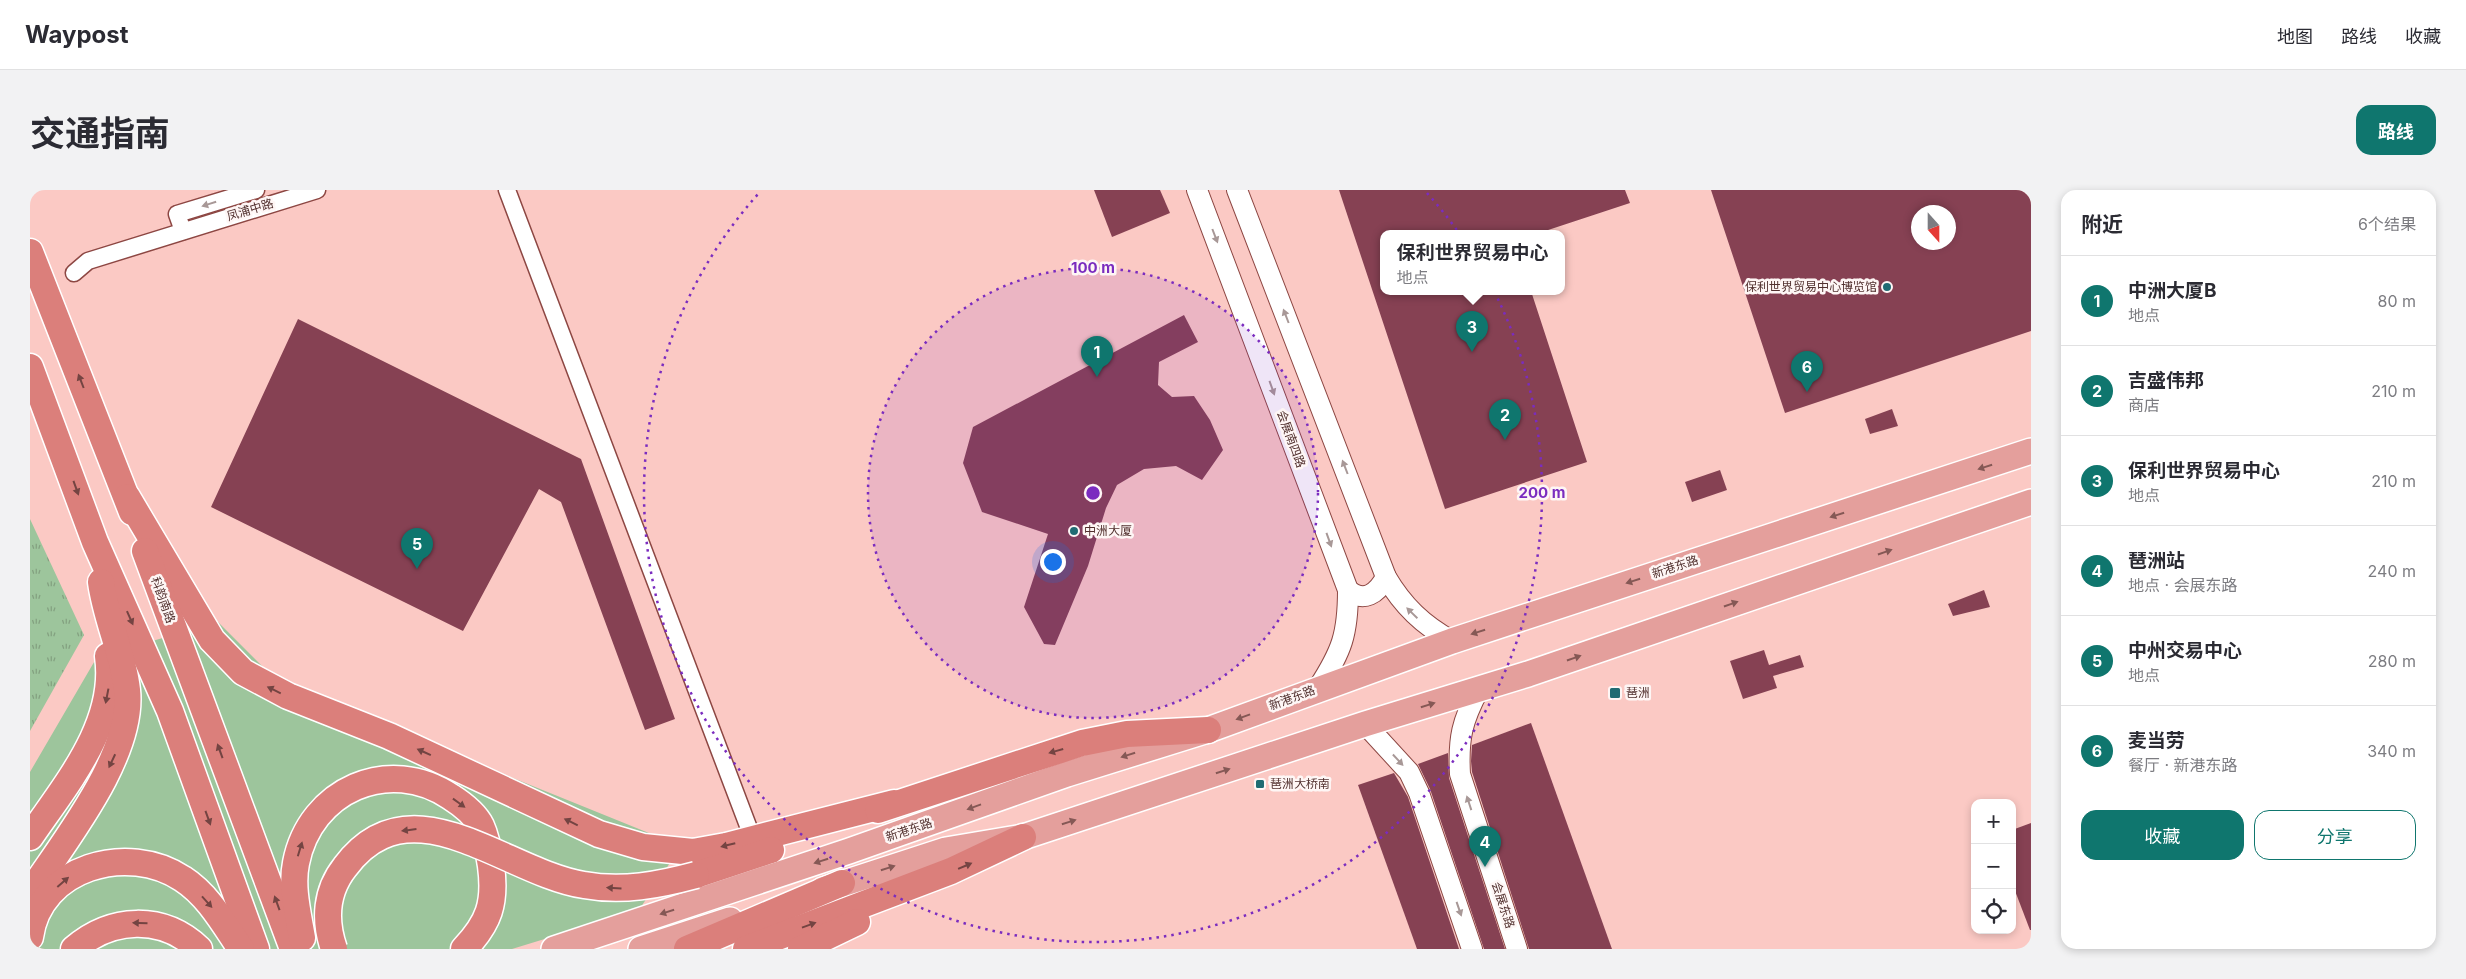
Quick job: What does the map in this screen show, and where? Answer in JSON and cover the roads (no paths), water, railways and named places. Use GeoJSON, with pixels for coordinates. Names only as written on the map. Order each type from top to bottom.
{"type":"FeatureCollection","features":[{"type":"Feature","properties":{"kind":"highway","name":"科韵南路"},"geometry":{"type":"LineString","coordinates":[[30,252],[127,497],[158,588],[293,949]]}},
{"type":"Feature","properties":{"kind":"highway"},"geometry":{"type":"LineString","coordinates":[[30,367],[95,542],[170,711],[256,949]]}},
{"type":"Feature","properties":{"kind":"highway"},"geometry":{"type":"LineString","coordinates":[[127,497],[212,640],[243,672],[261,683],[309,705],[389,736],[508,790],[581,826],[620,842],[664,850],[693,852],[754,839],[894,803],[1054,751],[1100,739],[1127,734],[1208,730]]}},
{"type":"Feature","properties":{"kind":"highway"},"geometry":{"type":"LineString","coordinates":[[30,893],[70,832],[110,764],[121,739],[126,716],[127,692],[124,672],[103,596],[95,542]]}},
{"type":"Feature","properties":{"kind":"highway"},"geometry":{"type":"LineString","coordinates":[[30,837],[83,757],[105,709],[110,673],[102,618],[103,596]]}},
{"type":"Feature","properties":{"kind":"highway"},"geometry":{"type":"LineString","coordinates":[[304,949],[294,880],[295,864],[302,842],[312,824],[326,807],[344,793],[366,782],[392,778],[413,779],[440,789],[464,806],[480,824],[489,849],[493,877],[492,896],[489,914],[480,932],[464,949]]}},
{"type":"Feature","properties":{"kind":"highway"},"geometry":{"type":"LineString","coordinates":[[334,949],[327,916],[328,903],[338,876],[356,854],[370,841],[386,834],[419,828],[452,835],[536,871],[584,885],[623,888],[640,887],[696,875],[801,840],[894,803]]}},
{"type":"Feature","properties":{"kind":"highway"},"geometry":{"type":"LineString","coordinates":[[754,946],[920,884],[976,861],[1023,837]]}},
{"type":"Feature","properties":{"kind":"highway"},"geometry":{"type":"LineString","coordinates":[[30,937],[32,922],[49,894],[68,877],[112,861],[136,861],[158,866],[183,879],[215,911],[240,949]]}},
{"type":"Feature","properties":{"kind":"highway"},"geometry":{"type":"LineString","coordinates":[[687,949],[842,884]]}},
{"type":"Feature","properties":{"kind":"highway"},"geometry":{"type":"LineString","coordinates":[[801,949],[867,917],[920,884]]}},
{"type":"Feature","properties":{"kind":"highway"},"geometry":{"type":"LineString","coordinates":[[74,949],[95,934],[113,927],[127,923],[145,923],[183,936],[199,949]]}},
{"type":"Feature","properties":{"kind":"main road","name":"新港东路"},"geometry":{"type":"LineString","coordinates":[[554,949],[849,851],[1067,774],[1208,730],[1318,688],[1452,641],[2031,451]]}},
{"type":"Feature","properties":{"kind":"main road"},"geometry":{"type":"LineString","coordinates":[[641,949],[946,850],[1023,837],[1365,724],[1479,689],[2031,502]]}},
{"type":"Feature","properties":{"kind":"street","name":"凤浦中路"},"geometry":{"type":"LineString","coordinates":[[183,231],[177,214],[256,190]]}},
{"type":"Feature","properties":{"kind":"street","name":"凤浦中路"},"geometry":{"type":"LineString","coordinates":[[74,274],[88,261],[317,190]]}},
{"type":"Feature","properties":{"kind":"street"},"geometry":{"type":"LineString","coordinates":[[507,190],[754,839]]}},
{"type":"Feature","properties":{"kind":"street","name":"会展南四路"},"geometry":{"type":"LineString","coordinates":[[1198,190],[1348,590],[1346,632],[1337,658],[1318,688]]}},
{"type":"Feature","properties":{"kind":"street"},"geometry":{"type":"LineString","coordinates":[[1237,190],[1386,577],[1408,609],[1425,625],[1452,641]]}},
{"type":"Feature","properties":{"kind":"street"},"geometry":{"type":"LineString","coordinates":[[1348,590],[1355,596],[1369,596],[1380,589],[1386,577]]}},
{"type":"Feature","properties":{"kind":"street","name":"会展东路"},"geometry":{"type":"LineString","coordinates":[[1479,689],[1466,714],[1459,746],[1460,774],[1517,949]]}},
{"type":"Feature","properties":{"kind":"street"},"geometry":{"type":"LineString","coordinates":[[1365,724],[1409,772],[1420,793],[1472,949]]}},
{"type":"Feature","properties":{"kind":"place","name":"保利世界贸易中心博览馆"},"geometry":{"type":"Point","coordinates":[1887,287]}},
{"type":"Feature","properties":{"kind":"place","name":"保利世界贸易中心"},"geometry":{"type":"Point","coordinates":[1472,352]}},
{"type":"Feature","properties":{"kind":"place","name":"中洲大厦B"},"geometry":{"type":"Point","coordinates":[1097,377]}},
{"type":"Feature","properties":{"kind":"place","name":"麦当劳"},"geometry":{"type":"Point","coordinates":[1807,392]}},
{"type":"Feature","properties":{"kind":"place","name":"吉盛伟邦"},"geometry":{"type":"Point","coordinates":[1505,440]}},
{"type":"Feature","properties":{"kind":"place","name":"中洲大厦"},"geometry":{"type":"Point","coordinates":[1074,531]}},
{"type":"Feature","properties":{"kind":"place","name":"中州交易中心"},"geometry":{"type":"Point","coordinates":[417,569]}},
{"type":"Feature","properties":{"kind":"place","name":"琶洲"},"geometry":{"type":"Point","coordinates":[1615,693]}},
{"type":"Feature","properties":{"kind":"place","name":"琶洲大桥南"},"geometry":{"type":"Point","coordinates":[1260,784]}},
{"type":"Feature","properties":{"kind":"place","name":"琶洲站"},"geometry":{"type":"Point","coordinates":[1485,867]}}]}
